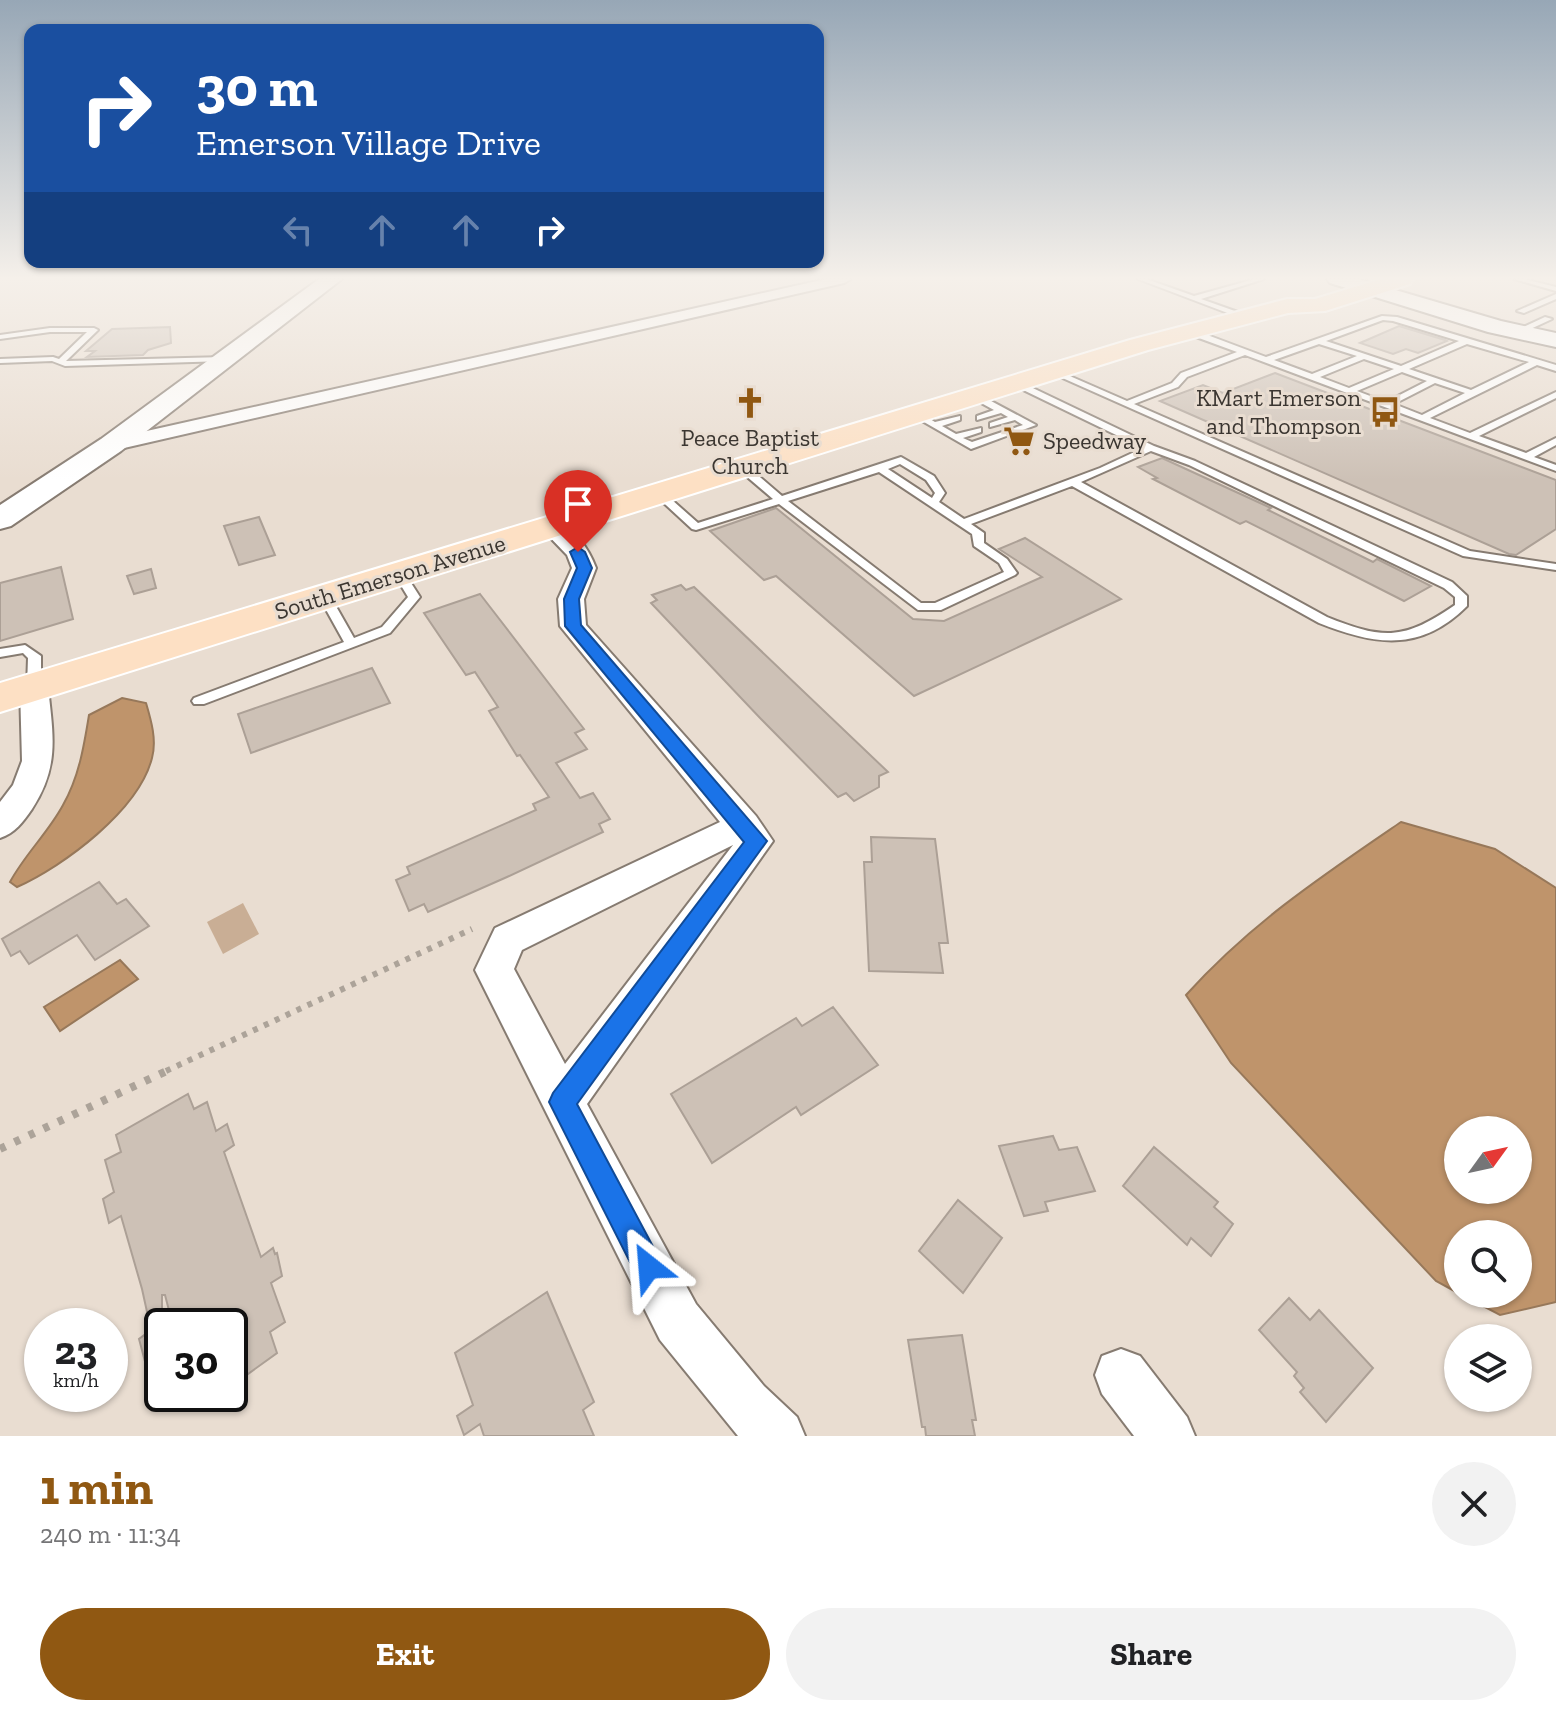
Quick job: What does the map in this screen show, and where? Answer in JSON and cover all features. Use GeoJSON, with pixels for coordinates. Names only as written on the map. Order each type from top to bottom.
{"type":"FeatureCollection","features":[{"type":"Feature","properties":{"kind":"main road"},"geometry":{"type":"LineString","coordinates":[[0,519],[111,445],[242,346]]}},
{"type":"Feature","properties":{"kind":"main road","name":"South Emerson Avenue"},"geometry":{"type":"LineString","coordinates":[[0,698],[743,468],[983,408],[1053,372],[1143,346]]}},
{"type":"Feature","properties":{"kind":"street"},"geometry":{"type":"LineString","coordinates":[[111,445],[548,346]]}},
{"type":"Feature","properties":{"kind":"street"},"geometry":{"type":"LineString","coordinates":[[552,527],[580,555],[584,568],[571,599],[573,626],[756,841],[562,1102]]}},
{"type":"Feature","properties":{"kind":"street"},"geometry":{"type":"LineString","coordinates":[[0,825],[23,799],[39,762],[34,687]]}},
{"type":"Feature","properties":{"kind":"street"},"geometry":{"type":"LineString","coordinates":[[744,825],[508,939],[494,970],[678,1322],[745,1405],[778,1436]]}},
{"type":"Feature","properties":{"kind":"street"},"geometry":{"type":"LineString","coordinates":[[1121,1375],[1168,1436]]}},
{"type":"Feature","properties":{"kind":"lane"},"geometry":{"type":"LineString","coordinates":[[60,362],[77,346]]}},
{"type":"Feature","properties":{"kind":"lane"},"geometry":{"type":"LineString","coordinates":[[1229,346],[1556,468]]}},
{"type":"Feature","properties":{"kind":"lane"},"geometry":{"type":"LineString","coordinates":[[1266,360],[1305,346]]}},
{"type":"Feature","properties":{"kind":"lane"},"geometry":{"type":"LineString","coordinates":[[1334,346],[1472,393]]}},
{"type":"Feature","properties":{"kind":"lane"},"geometry":{"type":"LineString","coordinates":[[1350,391],[1454,346]]}},
{"type":"Feature","properties":{"kind":"lane"},"geometry":{"type":"LineString","coordinates":[[1483,346],[1556,368]]}},
{"type":"Feature","properties":{"kind":"lane"},"geometry":{"type":"LineString","coordinates":[[1127,404],[1175,385],[1184,375],[1245,352]]}},
{"type":"Feature","properties":{"kind":"lane"},"geometry":{"type":"LineString","coordinates":[[1313,377],[1365,356]]}},
{"type":"Feature","properties":{"kind":"lane"},"geometry":{"type":"LineString","coordinates":[[0,361],[225,359]]}},
{"type":"Feature","properties":{"kind":"lane"},"geometry":{"type":"LineString","coordinates":[[1423,418],[1536,362]]}},
{"type":"Feature","properties":{"kind":"lane"},"geometry":{"type":"LineString","coordinates":[[1053,372],[1467,554],[1556,567]]}},
{"type":"Feature","properties":{"kind":"lane"},"geometry":{"type":"LineString","coordinates":[[1386,405],[1435,380]]}},
{"type":"Feature","properties":{"kind":"lane"},"geometry":{"type":"LineString","coordinates":[[1471,436],[1556,395]]}},
{"type":"Feature","properties":{"kind":"lane"},"geometry":{"type":"LineString","coordinates":[[931,423],[971,446],[1031,425],[1016,417],[983,408]]}},
{"type":"Feature","properties":{"kind":"lane"},"geometry":{"type":"LineString","coordinates":[[983,408],[1151,448],[1192,463],[1448,585],[1461,596],[1461,606],[1416,635],[1387,639],[1352,632],[1323,620],[1073,482]]}},
{"type":"Feature","properties":{"kind":"lane"},"geometry":{"type":"LineString","coordinates":[[993,425],[1016,417]]}},
{"type":"Feature","properties":{"kind":"lane"},"geometry":{"type":"LineString","coordinates":[[956,437],[978,430]]}},
{"type":"Feature","properties":{"kind":"lane"},"geometry":{"type":"LineString","coordinates":[[1526,457],[1556,441]]}},
{"type":"Feature","properties":{"kind":"lane"},"geometry":{"type":"LineString","coordinates":[[963,523],[1073,482],[1151,448]]}},
{"type":"Feature","properties":{"kind":"lane"},"geometry":{"type":"LineString","coordinates":[[659,494],[696,527],[901,460],[930,478],[940,493],[933,503]]}},
{"type":"Feature","properties":{"kind":"lane"},"geometry":{"type":"LineString","coordinates":[[743,468],[910,602],[937,607],[1011,573],[1003,561],[978,544],[978,533],[880,468]]}},
{"type":"Feature","properties":{"kind":"lane"},"geometry":{"type":"LineString","coordinates":[[199,701],[386,630],[414,597],[400,574]]}},
{"type":"Feature","properties":{"kind":"lane"},"geometry":{"type":"LineString","coordinates":[[325,597],[351,644]]}},
{"type":"Feature","properties":{"kind":"lane"},"geometry":{"type":"LineString","coordinates":[[0,653],[25,649],[35,656],[34,687]]}},
{"type":"Feature","properties":{"kind":"path"},"geometry":{"type":"LineString","coordinates":[[0,1149],[472,929]]}},
{"type":"Feature","properties":{"kind":"shaded area"},"geometry":{"type":"Polygon","coordinates":[[[122,698],[146,703],[148,710],[154,744],[144,778],[132,797],[97,834],[56,865],[17,887],[10,882],[69,794],[83,750],[89,715],[122,698]]]}},
{"type":"Feature","properties":{"kind":"shaded area"},"geometry":{"type":"Polygon","coordinates":[[[1401,822],[1495,849],[1556,888],[1556,1302],[1532,1308],[1532,1220],[1444,1220],[1444,1285],[1436,1281],[1231,1063],[1186,995],[1236,945],[1315,881],[1401,822]]]}},
{"type":"Feature","properties":{"kind":"shaded area"},"geometry":{"type":"Polygon","coordinates":[[[243,903],[259,934],[223,954],[207,922],[243,903]]]}},
{"type":"Feature","properties":{"kind":"shaded area"},"geometry":{"type":"Polygon","coordinates":[[[120,960],[138,979],[60,1031],[44,1007],[120,960]]]}},
{"type":"Feature","properties":{"kind":"shaded area"},"geometry":{"type":"Polygon","coordinates":[[[1487,1308],[1530,1308],[1500,1315],[1487,1308]]]}},
{"type":"Feature","properties":{"kind":"building"},"geometry":{"type":"Polygon","coordinates":[[[92,346],[161,346],[143,355],[87,357],[95,351],[86,351],[92,346]]]}},
{"type":"Feature","properties":{"kind":"building"},"geometry":{"type":"Polygon","coordinates":[[[1369,346],[1435,346],[1418,353],[1406,349],[1393,354],[1369,346]]]}},
{"type":"Feature","properties":{"kind":"building"},"geometry":{"type":"Polygon","coordinates":[[[1275,373],[1556,480],[1556,529],[1516,555],[1509,554],[1160,401],[1203,385],[1223,393],[1275,373]]]}},
{"type":"Feature","properties":{"kind":"building"},"geometry":{"type":"Polygon","coordinates":[[[1162,458],[1271,508],[1268,510],[1373,562],[1377,559],[1431,586],[1404,601],[1246,521],[1240,524],[1153,479],[1157,478],[1138,467],[1162,458]]]}},
{"type":"Feature","properties":{"kind":"building"},"geometry":{"type":"Polygon","coordinates":[[[776,508],[913,619],[944,621],[1042,577],[999,549],[1025,538],[1121,599],[914,696],[776,576],[764,580],[710,531],[776,508]]]}},
{"type":"Feature","properties":{"kind":"building"},"geometry":{"type":"Polygon","coordinates":[[[259,517],[275,555],[239,565],[224,526],[259,517]]]}},
{"type":"Feature","properties":{"kind":"building"},"geometry":{"type":"Polygon","coordinates":[[[61,567],[73,619],[0,641],[0,583],[61,567]]]}},
{"type":"Feature","properties":{"kind":"building"},"geometry":{"type":"Polygon","coordinates":[[[151,569],[156,588],[134,594],[127,576],[151,569]]]}},
{"type":"Feature","properties":{"kind":"building"},"geometry":{"type":"Polygon","coordinates":[[[681,585],[686,590],[694,587],[888,772],[879,776],[879,787],[854,801],[846,793],[838,797],[761,719],[651,603],[657,600],[652,595],[681,585]]]}},
{"type":"Feature","properties":{"kind":"building"},"geometry":{"type":"Polygon","coordinates":[[[480,594],[584,729],[575,733],[587,749],[556,763],[580,798],[593,793],[610,819],[599,824],[603,832],[507,877],[428,912],[424,904],[409,911],[396,880],[410,874],[407,867],[536,810],[533,804],[549,797],[520,755],[517,756],[489,711],[498,707],[475,672],[466,675],[424,613],[480,594]]]}},
{"type":"Feature","properties":{"kind":"building"},"geometry":{"type":"Polygon","coordinates":[[[372,668],[390,703],[251,753],[238,714],[372,668]]]}},
{"type":"Feature","properties":{"kind":"building"},"geometry":{"type":"Polygon","coordinates":[[[871,837],[935,839],[948,943],[939,943],[943,973],[869,971],[864,862],[872,862],[871,837]]]}},
{"type":"Feature","properties":{"kind":"building"},"geometry":{"type":"Polygon","coordinates":[[[99,882],[117,904],[126,899],[149,926],[95,960],[77,935],[29,964],[20,951],[11,956],[2,939],[99,882]]]}},
{"type":"Feature","properties":{"kind":"building"},"geometry":{"type":"Polygon","coordinates":[[[833,1007],[878,1065],[801,1115],[796,1107],[712,1163],[671,1094],[796,1018],[802,1026],[833,1007]]]}},
{"type":"Feature","properties":{"kind":"building"},"geometry":{"type":"Polygon","coordinates":[[[188,1094],[194,1109],[207,1102],[216,1131],[227,1124],[234,1145],[224,1152],[261,1257],[273,1248],[282,1276],[271,1283],[285,1322],[270,1332],[277,1353],[248,1374],[248,1308],[168,1308],[165,1295],[162,1295],[162,1308],[146,1308],[121,1216],[109,1223],[103,1199],[114,1192],[105,1160],[121,1152],[116,1135],[188,1094]]]}},
{"type":"Feature","properties":{"kind":"building"},"geometry":{"type":"Polygon","coordinates":[[[1053,1136],[1059,1150],[1077,1147],[1095,1191],[1045,1202],[1048,1211],[1024,1216],[999,1146],[1053,1136]]]}},
{"type":"Feature","properties":{"kind":"building"},"geometry":{"type":"Polygon","coordinates":[[[1154,1147],[1218,1202],[1214,1207],[1233,1224],[1211,1256],[1191,1238],[1187,1245],[1123,1186],[1154,1147]]]}},
{"type":"Feature","properties":{"kind":"building"},"geometry":{"type":"Polygon","coordinates":[[[958,1200],[1002,1238],[963,1293],[919,1251],[958,1200]]]}},
{"type":"Feature","properties":{"kind":"building"},"geometry":{"type":"Polygon","coordinates":[[[547,1292],[594,1402],[583,1410],[594,1436],[484,1436],[480,1424],[464,1435],[457,1416],[473,1405],[455,1353],[547,1292]]]}},
{"type":"Feature","properties":{"kind":"building"},"geometry":{"type":"Polygon","coordinates":[[[1289,1298],[1310,1320],[1319,1310],[1373,1368],[1326,1422],[1300,1392],[1304,1388],[1294,1376],[1297,1372],[1259,1330],[1289,1298]]]}},
{"type":"Feature","properties":{"kind":"building"},"geometry":{"type":"Polygon","coordinates":[[[144,1335],[144,1358],[139,1339],[144,1335]]]}},
{"type":"Feature","properties":{"kind":"building"},"geometry":{"type":"Polygon","coordinates":[[[962,1335],[976,1420],[972,1420],[975,1436],[926,1436],[908,1340],[962,1335]]]}},
{"type":"Feature","properties":{"kind":"place","name":"Peace Baptist Church"},"geometry":{"type":"Point","coordinates":[750,403]}},
{"type":"Feature","properties":{"kind":"place","name":"KMart Emerson and Thompson"},"geometry":{"type":"Point","coordinates":[1385,412]}},
{"type":"Feature","properties":{"kind":"place","name":"Speedway"},"geometry":{"type":"Point","coordinates":[1019,441]}},
{"type":"Feature","properties":{"kind":"route"},"geometry":{"type":"LineString","coordinates":[[578,552],[584,568],[571,599],[573,626],[756,841],[562,1102],[649,1267]]}}]}
